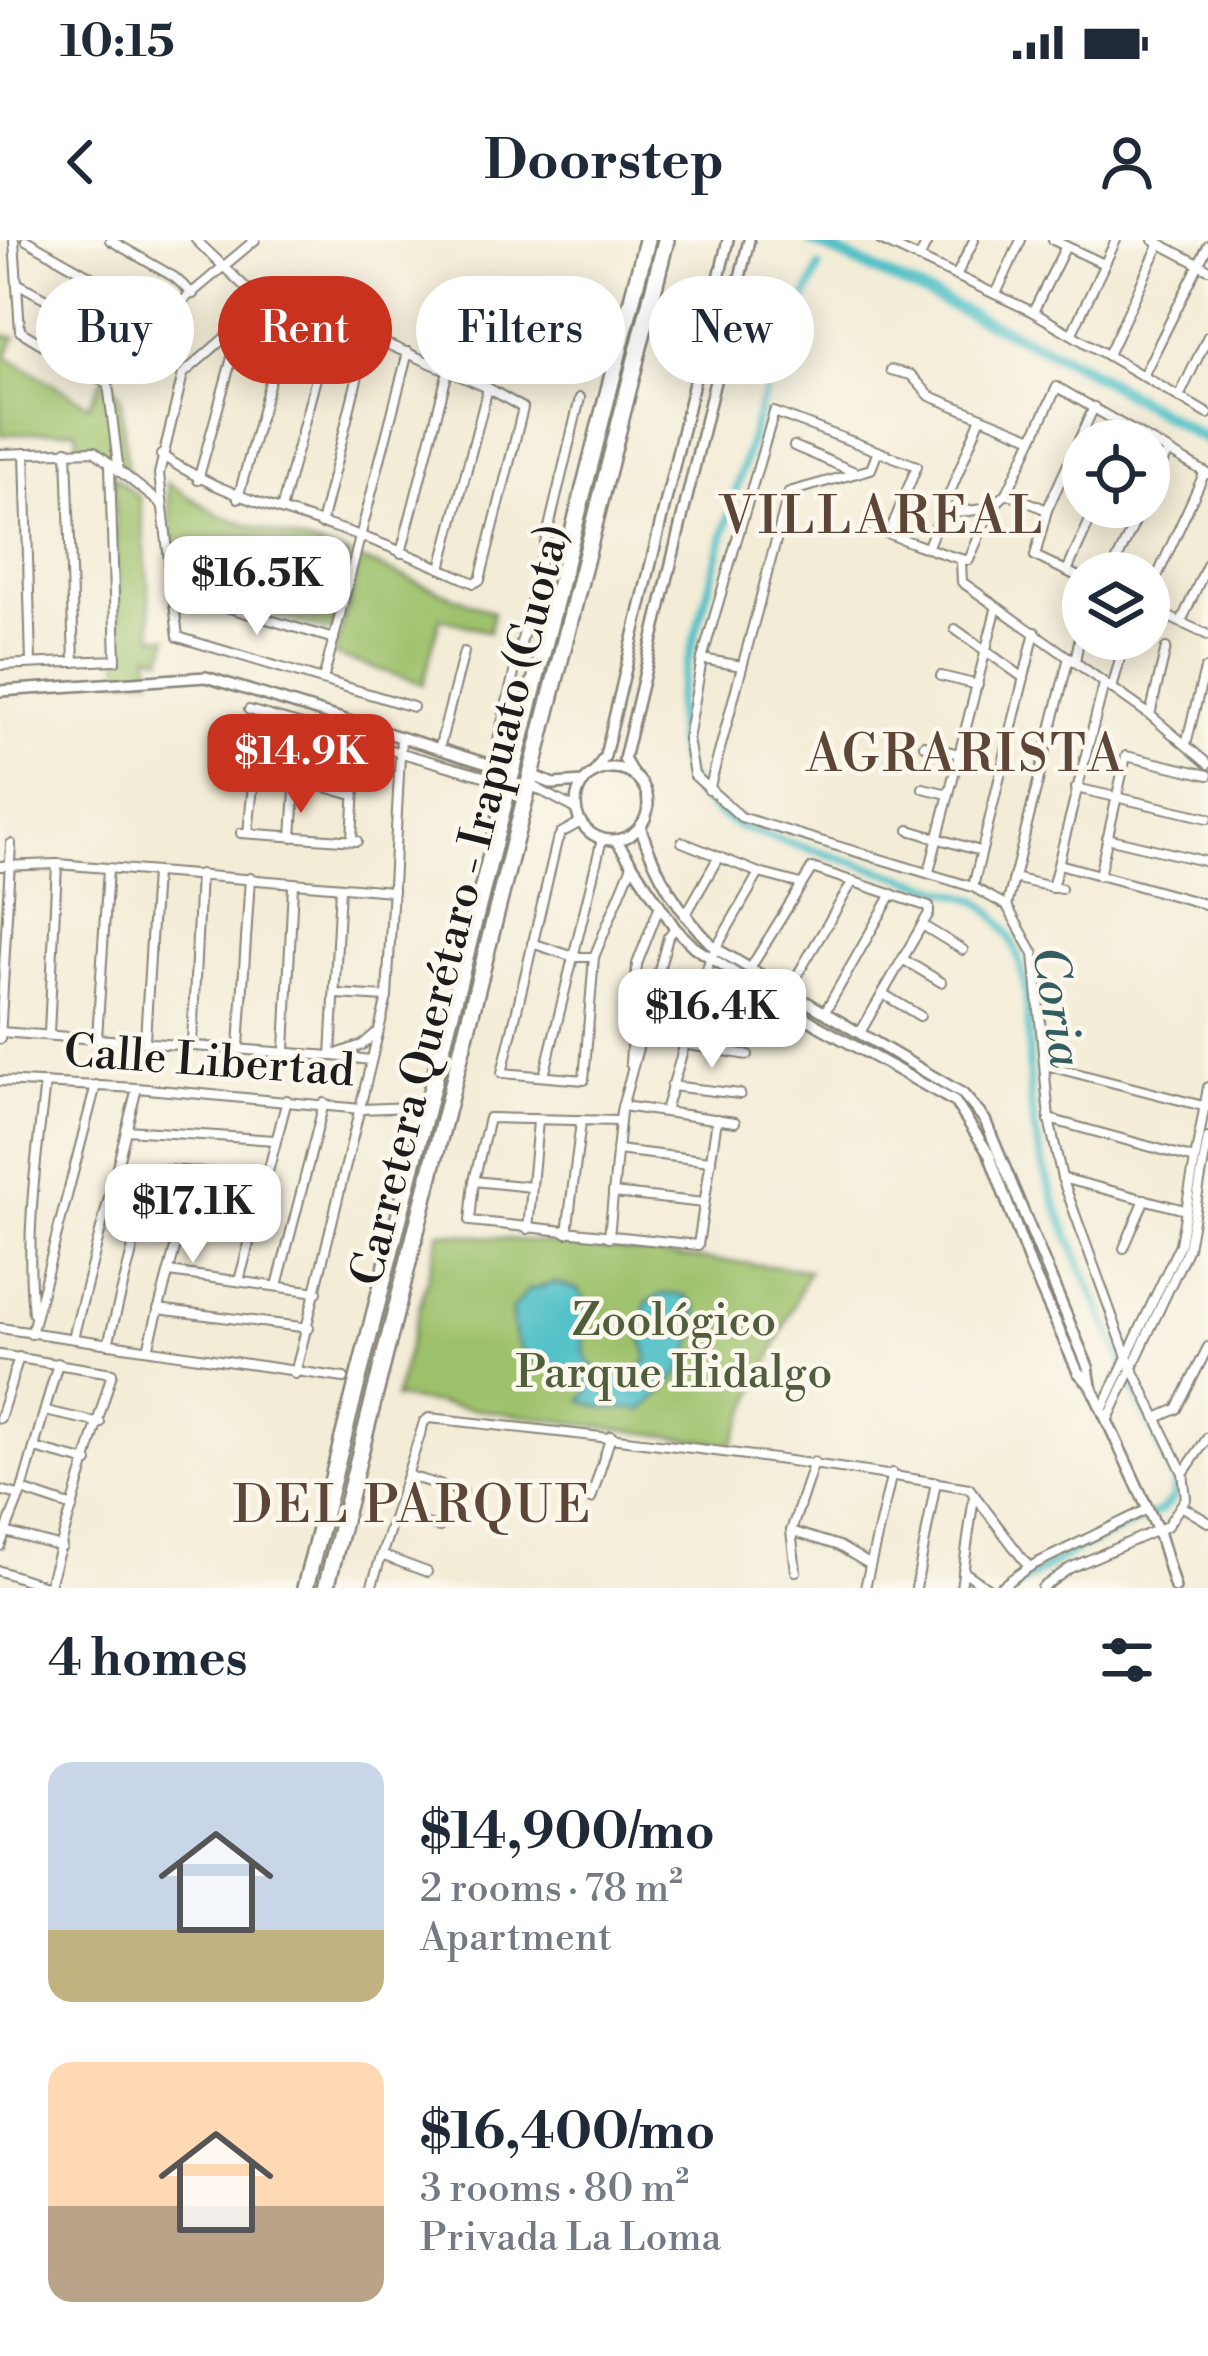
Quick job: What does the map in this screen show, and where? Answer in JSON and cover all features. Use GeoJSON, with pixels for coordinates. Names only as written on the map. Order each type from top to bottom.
{"type":"FeatureCollection","features":[{"type":"Feature","properties":{"kind":"highway","name":"Carretera Querétaro - Irapuato (Cuota)"},"geometry":{"type":"LineString","coordinates":[[305,1588],[647,240]]}},
{"type":"Feature","properties":{"kind":"highway","name":"Carretera Querétaro - Irapuato (Cuota)"},"geometry":{"type":"LineString","coordinates":[[326,1588],[667,240]]}},
{"type":"Feature","properties":{"kind":"street"},"geometry":{"type":"LineString","coordinates":[[14,240],[20,331],[36,340]]}},
{"type":"Feature","properties":{"kind":"street"},"geometry":{"type":"LineString","coordinates":[[26,240],[90,276]]}},
{"type":"Feature","properties":{"kind":"street"},"geometry":{"type":"LineString","coordinates":[[110,240],[172,276]]}},
{"type":"Feature","properties":{"kind":"street"},"geometry":{"type":"LineString","coordinates":[[196,240],[234,276]]}},
{"type":"Feature","properties":{"kind":"street"},"geometry":{"type":"LineString","coordinates":[[194,294],[255,240]]}},
{"type":"Feature","properties":{"kind":"street"},"geometry":{"type":"LineString","coordinates":[[576,809],[584,782],[605,756],[728,240]]}},
{"type":"Feature","properties":{"kind":"street"},"geometry":{"type":"LineString","coordinates":[[749,240],[624,759],[648,800],[640,826],[651,861],[712,953],[751,967],[861,1031],[963,1094],[985,1120],[1088,1367],[1091,1386]]}},
{"type":"Feature","properties":{"kind":"street"},"geometry":{"type":"LineString","coordinates":[[919,259],[928,240]]}},
{"type":"Feature","properties":{"kind":"street"},"geometry":{"type":"LineString","coordinates":[[956,276],[974,240]]}},
{"type":"Feature","properties":{"kind":"street"},"geometry":{"type":"LineString","coordinates":[[996,294],[1021,240]]}},
{"type":"Feature","properties":{"kind":"street"},"geometry":{"type":"LineString","coordinates":[[1053,240],[1104,264]]}},
{"type":"Feature","properties":{"kind":"street"},"geometry":{"type":"LineString","coordinates":[[1072,333],[1116,240]]}},
{"type":"Feature","properties":{"kind":"street"},"geometry":{"type":"LineString","coordinates":[[880,241],[1033,312],[1208,414]]}},
{"type":"Feature","properties":{"kind":"street"},"geometry":{"type":"LineString","coordinates":[[1108,355],[1156,242],[1203,267]]}},
{"type":"Feature","properties":{"kind":"street"},"geometry":{"type":"LineString","coordinates":[[1033,312],[1066,246]]}},
{"type":"Feature","properties":{"kind":"street"},"geometry":{"type":"LineString","coordinates":[[1143,376],[1203,267],[1208,246]]}},
{"type":"Feature","properties":{"kind":"street"},"geometry":{"type":"LineString","coordinates":[[17,284],[36,294]]}},
{"type":"Feature","properties":{"kind":"street"},"geometry":{"type":"LineString","coordinates":[[1179,397],[1208,336]]}},
{"type":"Feature","properties":{"kind":"street"},"geometry":{"type":"LineString","coordinates":[[218,345],[184,374],[161,455],[160,503],[178,637],[413,707]]}},
{"type":"Feature","properties":{"kind":"street"},"geometry":{"type":"LineString","coordinates":[[392,345],[416,355]]}},
{"type":"Feature","properties":{"kind":"street"},"geometry":{"type":"LineString","coordinates":[[323,680],[409,352]]}},
{"type":"Feature","properties":{"kind":"street"},"geometry":{"type":"LineString","coordinates":[[891,370],[910,375],[930,396],[1033,438]]}},
{"type":"Feature","properties":{"kind":"street"},"geometry":{"type":"LineString","coordinates":[[107,384],[119,472]]}},
{"type":"Feature","properties":{"kind":"street"},"geometry":{"type":"LineString","coordinates":[[198,479],[225,384]]}},
{"type":"Feature","properties":{"kind":"street"},"geometry":{"type":"LineString","coordinates":[[238,498],[269,384]]}},
{"type":"Feature","properties":{"kind":"street"},"geometry":{"type":"LineString","coordinates":[[281,510],[314,384]]}},
{"type":"Feature","properties":{"kind":"street"},"geometry":{"type":"LineString","coordinates":[[321,524],[356,384]]}},
{"type":"Feature","properties":{"kind":"street"},"geometry":{"type":"LineString","coordinates":[[401,553],[445,384]]}},
{"type":"Feature","properties":{"kind":"street"},"geometry":{"type":"LineString","coordinates":[[161,455],[238,498],[362,537],[474,583],[480,580],[523,408],[479,384]]}},
{"type":"Feature","properties":{"kind":"street"},"geometry":{"type":"LineString","coordinates":[[1062,652],[962,582],[965,561],[991,508],[1007,493],[1057,387],[1116,420]]}},
{"type":"Feature","properties":{"kind":"street"},"geometry":{"type":"LineString","coordinates":[[441,568],[488,388]]}},
{"type":"Feature","properties":{"kind":"street"},"geometry":{"type":"LineString","coordinates":[[0,692],[206,677],[498,767],[580,398]]}},
{"type":"Feature","properties":{"kind":"street"},"geometry":{"type":"LineString","coordinates":[[1062,570],[1035,556],[1047,511],[1094,407]]}},
{"type":"Feature","properties":{"kind":"street"},"geometry":{"type":"LineString","coordinates":[[890,534],[916,466],[774,412],[702,659],[688,740],[694,775],[741,817],[929,872],[973,887],[1007,906],[1034,954],[1048,1119],[1062,1178],[1128,1366],[1159,1417],[1183,1474],[1185,1502],[1208,1522]]}},
{"type":"Feature","properties":{"kind":"street"},"geometry":{"type":"LineString","coordinates":[[928,546],[981,417]]}},
{"type":"Feature","properties":{"kind":"street"},"geometry":{"type":"LineString","coordinates":[[794,446],[857,473]]}},
{"type":"Feature","properties":{"kind":"street"},"geometry":{"type":"LineString","coordinates":[[67,450],[74,662]]}},
{"type":"Feature","properties":{"kind":"street"},"geometry":{"type":"LineString","coordinates":[[0,454],[94,451],[160,503]]}},
{"type":"Feature","properties":{"kind":"street"},"geometry":{"type":"LineString","coordinates":[[709,790],[789,491],[871,469],[878,451]]}},
{"type":"Feature","properties":{"kind":"street"},"geometry":{"type":"LineString","coordinates":[[1169,552],[1206,472],[1170,452]]}},
{"type":"Feature","properties":{"kind":"street"},"geometry":{"type":"LineString","coordinates":[[25,453],[31,663]]}},
{"type":"Feature","properties":{"kind":"street"},"geometry":{"type":"LineString","coordinates":[[0,665],[116,660],[110,466]]}},
{"type":"Feature","properties":{"kind":"street"},"geometry":{"type":"LineString","coordinates":[[1007,493],[1047,511]]}},
{"type":"Feature","properties":{"kind":"street"},"geometry":{"type":"LineString","coordinates":[[942,515],[991,508]]}},
{"type":"Feature","properties":{"kind":"street"},"geometry":{"type":"LineString","coordinates":[[867,525],[965,561]]}},
{"type":"Feature","properties":{"kind":"street"},"geometry":{"type":"LineString","coordinates":[[1181,622],[1208,563]]}},
{"type":"Feature","properties":{"kind":"street"},"geometry":{"type":"LineString","coordinates":[[172,591],[334,639]]}},
{"type":"Feature","properties":{"kind":"street"},"geometry":{"type":"LineString","coordinates":[[929,872],[996,610]]}},
{"type":"Feature","properties":{"kind":"street"},"geometry":{"type":"LineString","coordinates":[[1170,617],[1208,635]]}},
{"type":"Feature","properties":{"kind":"street"},"geometry":{"type":"LineString","coordinates":[[955,629],[1024,678]]}},
{"type":"Feature","properties":{"kind":"street"},"geometry":{"type":"LineString","coordinates":[[973,887],[1035,632]]}},
{"type":"Feature","properties":{"kind":"street"},"geometry":{"type":"LineString","coordinates":[[439,749],[464,652]]}},
{"type":"Feature","properties":{"kind":"street"},"geometry":{"type":"LineString","coordinates":[[702,659],[742,666]]}},
{"type":"Feature","properties":{"kind":"street"},"geometry":{"type":"LineString","coordinates":[[1007,906],[1072,660],[1208,764]]}},
{"type":"Feature","properties":{"kind":"street"},"geometry":{"type":"LineString","coordinates":[[1013,878],[1056,889],[1076,788],[1117,660]]}},
{"type":"Feature","properties":{"kind":"street"},"geometry":{"type":"LineString","coordinates":[[1150,716],[1163,660]]}},
{"type":"Feature","properties":{"kind":"street"},"geometry":{"type":"LineString","coordinates":[[1186,744],[1205,669]]}},
{"type":"Feature","properties":{"kind":"street"},"geometry":{"type":"LineString","coordinates":[[941,676],[978,685]]}},
{"type":"Feature","properties":{"kind":"street"},"geometry":{"type":"LineString","coordinates":[[249,710],[501,781]]}},
{"type":"Feature","properties":{"kind":"street"},"geometry":{"type":"LineString","coordinates":[[320,783],[336,734]]}},
{"type":"Feature","properties":{"kind":"street"},"geometry":{"type":"LineString","coordinates":[[295,1374],[387,998],[401,737]]}},
{"type":"Feature","properties":{"kind":"street"},"geometry":{"type":"LineString","coordinates":[[924,745],[959,754]]}},
{"type":"Feature","properties":{"kind":"street"},"geometry":{"type":"LineString","coordinates":[[1099,876],[1126,757],[1208,775]]}},
{"type":"Feature","properties":{"kind":"street"},"geometry":{"type":"LineString","coordinates":[[250,765],[296,776],[354,790],[354,841],[244,833],[250,765]]}},
{"type":"Feature","properties":{"kind":"street"},"geometry":{"type":"LineString","coordinates":[[594,773],[608,768],[634,776]]}},
{"type":"Feature","properties":{"kind":"street"},"geometry":{"type":"LineString","coordinates":[[292,837],[296,776]]}},
{"type":"Feature","properties":{"kind":"street"},"geometry":{"type":"LineString","coordinates":[[535,783],[584,782]]}},
{"type":"Feature","properties":{"kind":"street"},"geometry":{"type":"LineString","coordinates":[[535,783],[576,809],[581,822],[602,839],[616,840],[640,826]]}},
{"type":"Feature","properties":{"kind":"street"},"geometry":{"type":"LineString","coordinates":[[923,788],[948,794]]}},
{"type":"Feature","properties":{"kind":"street"},"geometry":{"type":"LineString","coordinates":[[1076,788],[1208,818]]}},
{"type":"Feature","properties":{"kind":"street"},"geometry":{"type":"LineString","coordinates":[[581,822],[561,833],[557,841],[502,1072],[584,1080],[594,957],[633,864]]}},
{"type":"Feature","properties":{"kind":"street"},"geometry":{"type":"LineString","coordinates":[[909,830],[980,850]]}},
{"type":"Feature","properties":{"kind":"street"},"geometry":{"type":"LineString","coordinates":[[1107,838],[1208,862]]}},
{"type":"Feature","properties":{"kind":"street"},"geometry":{"type":"LineString","coordinates":[[544,1076],[602,839]]}},
{"type":"Feature","properties":{"kind":"street"},"geometry":{"type":"LineString","coordinates":[[616,840],[675,928],[955,1102],[988,1154],[1031,1268],[1152,1519],[1175,1588]]}},
{"type":"Feature","properties":{"kind":"street"},"geometry":{"type":"LineString","coordinates":[[682,842],[759,873],[801,884]]}},
{"type":"Feature","properties":{"kind":"street"},"geometry":{"type":"LineString","coordinates":[[11,844],[5,865],[0,1034],[192,1043],[371,1060]]}},
{"type":"Feature","properties":{"kind":"street"},"geometry":{"type":"LineString","coordinates":[[684,917],[718,858]]}},
{"type":"Feature","properties":{"kind":"street"},"geometry":{"type":"LineString","coordinates":[[5,865],[57,864],[393,891]]}},
{"type":"Feature","properties":{"kind":"street"},"geometry":{"type":"LineString","coordinates":[[50,1034],[57,864]]}},
{"type":"Feature","properties":{"kind":"street"},"geometry":{"type":"LineString","coordinates":[[1059,864],[1208,905]]}},
{"type":"Feature","properties":{"kind":"street"},"geometry":{"type":"LineString","coordinates":[[751,967],[812,868],[928,907],[904,960],[861,1031]]}},
{"type":"Feature","properties":{"kind":"street"},"geometry":{"type":"LineString","coordinates":[[97,1038],[108,869]]}},
{"type":"Feature","properties":{"kind":"street"},"geometry":{"type":"LineString","coordinates":[[145,1040],[155,873]]}},
{"type":"Feature","properties":{"kind":"street"},"geometry":{"type":"LineString","coordinates":[[664,1111],[712,953],[759,873]]}},
{"type":"Feature","properties":{"kind":"street"},"geometry":{"type":"LineString","coordinates":[[192,1043],[200,874]]}},
{"type":"Feature","properties":{"kind":"street"},"geometry":{"type":"LineString","coordinates":[[239,1047],[250,878]]}},
{"type":"Feature","properties":{"kind":"street"},"geometry":{"type":"LineString","coordinates":[[789,989],[853,881]]}},
{"type":"Feature","properties":{"kind":"street"},"geometry":{"type":"LineString","coordinates":[[285,1050],[292,885]]}},
{"type":"Feature","properties":{"kind":"street"},"geometry":{"type":"LineString","coordinates":[[331,1056],[340,889]]}},
{"type":"Feature","properties":{"kind":"street"},"geometry":{"type":"LineString","coordinates":[[826,1010],[892,894]]}},
{"type":"Feature","properties":{"kind":"street"},"geometry":{"type":"LineString","coordinates":[[628,1082],[637,964],[660,905]]}},
{"type":"Feature","properties":{"kind":"street"},"geometry":{"type":"LineString","coordinates":[[922,926],[964,950]]}},
{"type":"Feature","properties":{"kind":"street"},"geometry":{"type":"LineString","coordinates":[[609,1237],[622,1106],[668,937],[675,928]]}},
{"type":"Feature","properties":{"kind":"street"},"geometry":{"type":"LineString","coordinates":[[532,943],[574,958],[594,957]]}},
{"type":"Feature","properties":{"kind":"street"},"geometry":{"type":"LineString","coordinates":[[904,960],[941,982]]}},
{"type":"Feature","properties":{"kind":"street"},"geometry":{"type":"LineString","coordinates":[[337,994],[387,998]]}},
{"type":"Feature","properties":{"kind":"street"},"geometry":{"type":"LineString","coordinates":[[883,994],[920,1016]]}},
{"type":"Feature","properties":{"kind":"street"},"geometry":{"type":"LineString","coordinates":[[331,1056],[371,1039],[380,1028]]}},
{"type":"Feature","properties":{"kind":"street"},"geometry":{"type":"LineString","coordinates":[[683,1043],[748,1055]]}},
{"type":"Feature","properties":{"kind":"street"},"geometry":{"type":"LineString","coordinates":[[352,1060],[367,1079]]}},
{"type":"Feature","properties":{"kind":"street"},"geometry":{"type":"LineString","coordinates":[[1046,1065],[1206,1107]]}},
{"type":"Feature","properties":{"kind":"street","name":"Calle Libertad"},"geometry":{"type":"LineString","coordinates":[[0,1081],[361,1108],[413,1107]]}},
{"type":"Feature","properties":{"kind":"street"},"geometry":{"type":"LineString","coordinates":[[34,1320],[29,1279],[33,1191],[45,1082]]}},
{"type":"Feature","properties":{"kind":"street"},"geometry":{"type":"LineString","coordinates":[[31,1334],[96,1085]]}},
{"type":"Feature","properties":{"kind":"street"},"geometry":{"type":"LineString","coordinates":[[671,1085],[740,1094]]}},
{"type":"Feature","properties":{"kind":"street"},"geometry":{"type":"LineString","coordinates":[[1128,1366],[1180,1244],[1208,1087]]}},
{"type":"Feature","properties":{"kind":"street"},"geometry":{"type":"LineString","coordinates":[[73,1338],[137,1088]]}},
{"type":"Feature","properties":{"kind":"street"},"geometry":{"type":"LineString","coordinates":[[239,1281],[287,1100]]}},
{"type":"Feature","properties":{"kind":"street"},"geometry":{"type":"LineString","coordinates":[[278,1286],[325,1102]]}},
{"type":"Feature","properties":{"kind":"street"},"geometry":{"type":"LineString","coordinates":[[622,1106],[735,1122]]}},
{"type":"Feature","properties":{"kind":"street"},"geometry":{"type":"LineString","coordinates":[[620,1121],[489,1118],[470,1221],[698,1245],[717,1119]]}},
{"type":"Feature","properties":{"kind":"street"},"geometry":{"type":"LineString","coordinates":[[1048,1119],[1195,1159]]}},
{"type":"Feature","properties":{"kind":"street"},"geometry":{"type":"LineString","coordinates":[[528,1229],[538,1120]]}},
{"type":"Feature","properties":{"kind":"street"},"geometry":{"type":"LineString","coordinates":[[567,1233],[581,1122]]}},
{"type":"Feature","properties":{"kind":"street"},"geometry":{"type":"LineString","coordinates":[[126,1130],[275,1140]]}},
{"type":"Feature","properties":{"kind":"street"},"geometry":{"type":"LineString","coordinates":[[1105,1414],[1188,1248],[1208,1138]]}},
{"type":"Feature","properties":{"kind":"street"},"geometry":{"type":"LineString","coordinates":[[617,1150],[711,1161]]}},
{"type":"Feature","properties":{"kind":"street"},"geometry":{"type":"LineString","coordinates":[[117,1167],[266,1176]]}},
{"type":"Feature","properties":{"kind":"street"},"geometry":{"type":"LineString","coordinates":[[108,1344],[154,1170]]}},
{"type":"Feature","properties":{"kind":"street"},"geometry":{"type":"LineString","coordinates":[[148,1349],[195,1173]]}},
{"type":"Feature","properties":{"kind":"street"},"geometry":{"type":"LineString","coordinates":[[1062,1178],[1185,1210]]}},
{"type":"Feature","properties":{"kind":"street"},"geometry":{"type":"LineString","coordinates":[[474,1180],[531,1187]]}},
{"type":"Feature","properties":{"kind":"street"},"geometry":{"type":"LineString","coordinates":[[613,1193],[704,1203]]}},
{"type":"Feature","properties":{"kind":"street"},"geometry":{"type":"LineString","coordinates":[[1124,1248],[1145,1198]]}},
{"type":"Feature","properties":{"kind":"street"},"geometry":{"type":"LineString","coordinates":[[169,1272],[317,1292]]}},
{"type":"Feature","properties":{"kind":"street"},"geometry":{"type":"LineString","coordinates":[[158,1310],[308,1328]]}},
{"type":"Feature","properties":{"kind":"street"},"geometry":{"type":"LineString","coordinates":[[0,1328],[344,1378]]}},
{"type":"Feature","properties":{"kind":"street"},"geometry":{"type":"LineString","coordinates":[[1159,1417],[1177,1409],[1208,1347]]}},
{"type":"Feature","properties":{"kind":"street"},"geometry":{"type":"LineString","coordinates":[[0,1354],[112,1373],[48,1587],[0,1571]]}},
{"type":"Feature","properties":{"kind":"street"},"geometry":{"type":"LineString","coordinates":[[1,1414],[20,1358]]}},
{"type":"Feature","properties":{"kind":"street"},"geometry":{"type":"LineString","coordinates":[[0,1546],[58,1363]]}},
{"type":"Feature","properties":{"kind":"street"},"geometry":{"type":"LineString","coordinates":[[45,1412],[100,1423]]}},
{"type":"Feature","properties":{"kind":"street"},"geometry":{"type":"LineString","coordinates":[[371,1588],[429,1418],[814,1462],[969,1488],[1029,1567]]}},
{"type":"Feature","properties":{"kind":"street"},"geometry":{"type":"LineString","coordinates":[[591,1499],[611,1436]]}},
{"type":"Feature","properties":{"kind":"street"},"geometry":{"type":"LineString","coordinates":[[1183,1474],[1208,1437]]}},
{"type":"Feature","properties":{"kind":"street"},"geometry":{"type":"LineString","coordinates":[[34,1448],[88,1462]]}},
{"type":"Feature","properties":{"kind":"street"},"geometry":{"type":"LineString","coordinates":[[1197,1455],[1208,1458]]}},
{"type":"Feature","properties":{"kind":"street"},"geometry":{"type":"LineString","coordinates":[[796,1571],[791,1531],[814,1462]]}},
{"type":"Feature","properties":{"kind":"street"},"geometry":{"type":"LineString","coordinates":[[865,1588],[892,1473]]}},
{"type":"Feature","properties":{"kind":"street"},"geometry":{"type":"LineString","coordinates":[[409,1475],[463,1492]]}},
{"type":"Feature","properties":{"kind":"street"},"geometry":{"type":"LineString","coordinates":[[916,1588],[936,1482]]}},
{"type":"Feature","properties":{"kind":"street"},"geometry":{"type":"LineString","coordinates":[[0,1490],[73,1507]]}},
{"type":"Feature","properties":{"kind":"street"},"geometry":{"type":"LineString","coordinates":[[961,1588],[974,1496]]}},
{"type":"Feature","properties":{"kind":"street"},"geometry":{"type":"LineString","coordinates":[[1042,1588],[1185,1502]]}},
{"type":"Feature","properties":{"kind":"street"},"geometry":{"type":"LineString","coordinates":[[396,1516],[439,1527]]}},
{"type":"Feature","properties":{"kind":"street"},"geometry":{"type":"LineString","coordinates":[[999,1588],[1029,1567],[1152,1519]]}},
{"type":"Feature","properties":{"kind":"street"},"geometry":{"type":"LineString","coordinates":[[791,1531],[838,1546],[869,1564]]}},
{"type":"Feature","properties":{"kind":"street"},"geometry":{"type":"LineString","coordinates":[[5,1532],[62,1547]]}},
{"type":"Feature","properties":{"kind":"street"},"geometry":{"type":"LineString","coordinates":[[384,1556],[428,1572]]}},
{"type":"Feature","properties":{"kind":"street"},"geometry":{"type":"LineString","coordinates":[[961,1570],[988,1588]]}},
{"type":"Feature","properties":{"kind":"green space"},"geometry":{"type":"Polygon","coordinates":[[[0,335],[16,337],[6,356],[36,374],[36,384],[53,384],[89,405],[100,384],[111,384],[120,394],[128,475],[92,445],[78,445],[76,430],[1,435],[0,335]]]}},
{"type":"Feature","properties":{"kind":"green space"},"geometry":{"type":"Polygon","coordinates":[[[114,476],[140,498],[153,636],[168,637],[163,658],[150,654],[151,677],[120,679],[114,476]]]}},
{"type":"Feature","properties":{"kind":"green space"},"geometry":{"type":"Polygon","coordinates":[[[167,483],[221,516],[350,556],[332,632],[277,616],[280,599],[176,570],[167,483]]]}},
{"type":"Feature","properties":{"kind":"green space"},"geometry":{"type":"Polygon","coordinates":[[[359,559],[493,612],[489,632],[440,618],[423,684],[334,655],[359,559]]]}},
{"type":"Feature","properties":{"kind":"green space","name":"Zoológico Parque Hidalgo"},"geometry":{"type":"Polygon","coordinates":[[[440,1232],[809,1270],[732,1445],[395,1398],[440,1232]]]}},
{"type":"Feature","properties":{"kind":"water"},"geometry":{"type":"Polygon","coordinates":[[[554,1283],[577,1289],[590,1306],[583,1347],[586,1357],[600,1371],[613,1375],[630,1376],[648,1359],[641,1334],[646,1303],[662,1294],[684,1295],[697,1307],[684,1366],[643,1410],[599,1407],[581,1400],[590,1389],[579,1378],[529,1358],[520,1348],[512,1309],[527,1291],[554,1283]]]}},
{"type":"Feature","properties":{"kind":"waterway"},"geometry":{"type":"LineString","coordinates":[[810,240],[1078,364],[1208,441]]}},
{"type":"Feature","properties":{"kind":"waterway","name":"Coria"},"geometry":{"type":"LineString","coordinates":[[819,267],[760,406],[677,699],[678,741],[686,775],[695,789],[741,828],[977,900],[998,919],[1012,941],[1026,993],[1031,1104],[1047,1178],[1176,1482],[1173,1499],[1160,1511],[1069,1554],[1013,1588]]}},
{"type":"Feature","properties":{"kind":"district","name":"VILLAREAL"},"geometry":{"type":"Point","coordinates":[882,518]}},
{"type":"Feature","properties":{"kind":"district","name":"AGRARISTA"},"geometry":{"type":"Point","coordinates":[966,756]}},
{"type":"Feature","properties":{"kind":"district","name":"DEL PARQUE"},"geometry":{"type":"Point","coordinates":[413,1507]}}]}
